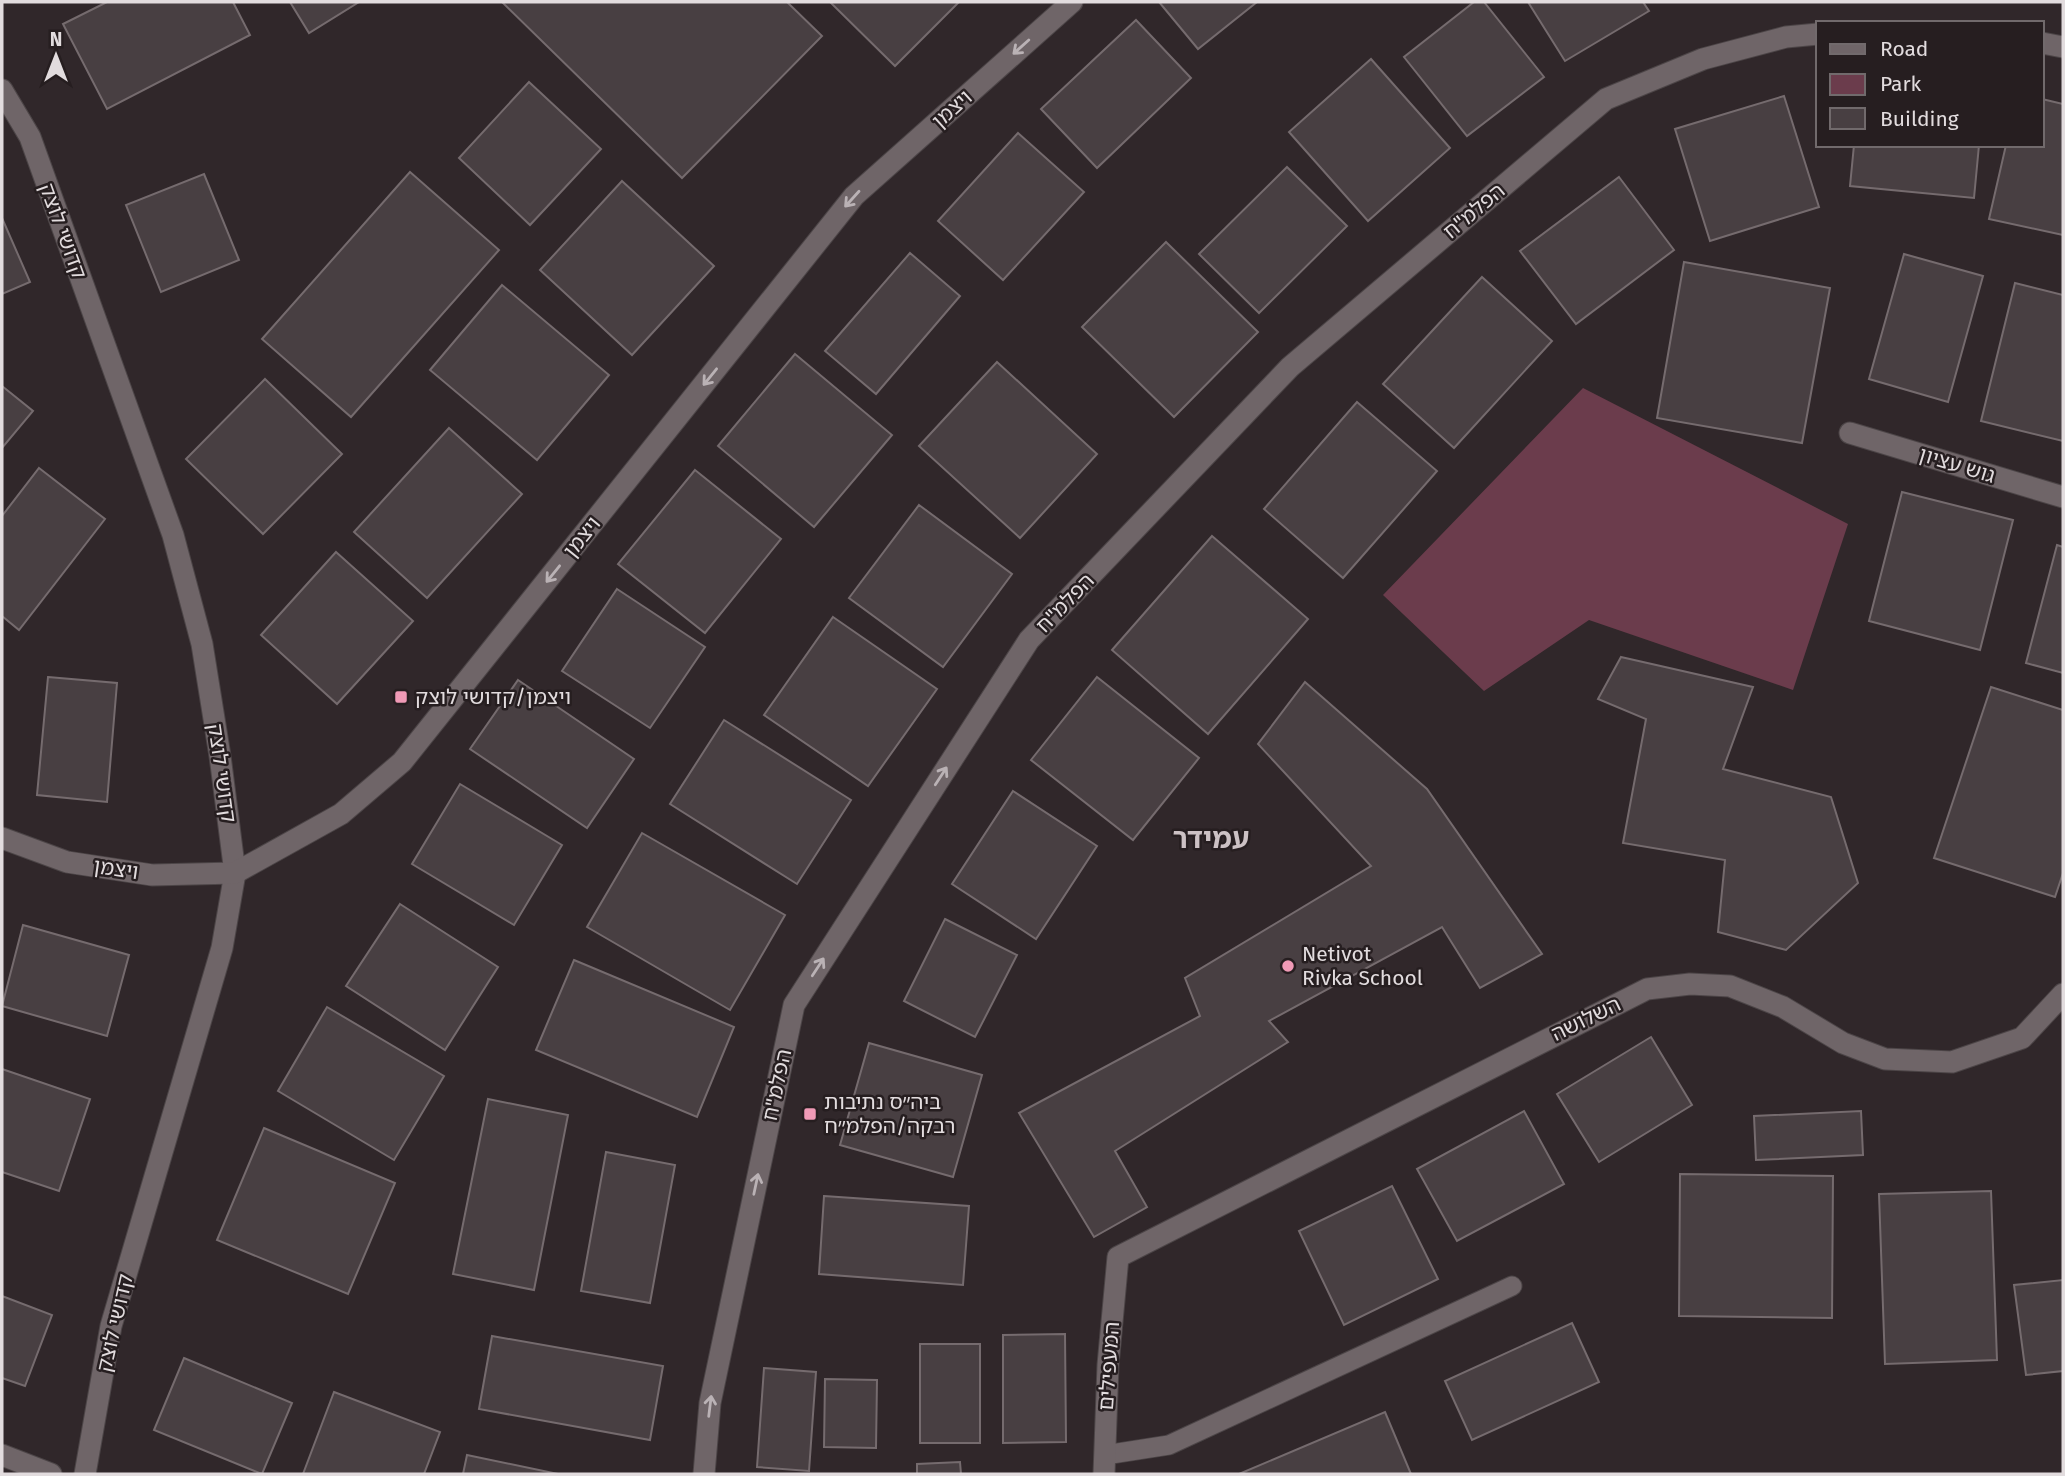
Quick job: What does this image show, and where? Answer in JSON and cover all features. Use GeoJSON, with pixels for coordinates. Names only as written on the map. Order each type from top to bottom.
{"type":"FeatureCollection","features":[{"type":"Feature","properties":{"kind":"street","name":"ויצמן"},"geometry":{"type":"LineString","coordinates":[[2,838],[67,862],[152,875],[235,873],[341,814],[402,762],[854,196],[1072,2]]}},
{"type":"Feature","properties":{"kind":"street","name":"הפלמ\"ח"},"geometry":{"type":"LineString","coordinates":[[704,1474],[710,1403],[794,1005],[1029,640],[1290,367],[1606,99],[1703,59],[1786,37],[1816,34]]}},
{"type":"Feature","properties":{"kind":"street"},"geometry":{"type":"LineString","coordinates":[[2044,43],[2063,47]]}},
{"type":"Feature","properties":{"kind":"street","name":"קדושי לוצק"},"geometry":{"type":"LineString","coordinates":[[2,90],[30,137],[173,535],[202,644],[235,873],[222,948],[111,1326],[85,1474]]}},
{"type":"Feature","properties":{"kind":"street","name":"גוש עציון"},"geometry":{"type":"LineString","coordinates":[[1850,433],[2063,497]]}},
{"type":"Feature","properties":{"kind":"street","name":"השלושה"},"geometry":{"type":"LineString","coordinates":[[1118,1257],[1647,989],[1690,984],[1731,986],[1783,1007],[1843,1043],[1885,1059],[1952,1062],[2022,1038],[2063,994]]}},
{"type":"Feature","properties":{"kind":"street","name":"המעפילים"},"geometry":{"type":"LineString","coordinates":[[1104,1465],[1108,1365],[1118,1257]]}},
{"type":"Feature","properties":{"kind":"street"},"geometry":{"type":"LineString","coordinates":[[2,1455],[51,1474]]}},
{"type":"Feature","properties":{"kind":"lane"},"geometry":{"type":"LineString","coordinates":[[1104,1465],[1169,1445],[1512,1286]]}},
{"type":"Feature","properties":{"kind":"green space"},"geometry":{"type":"Polygon","coordinates":[[[1583,388],[1848,524],[1793,690],[1589,620],[1484,691],[1383,595],[1583,388]]]}},
{"type":"Feature","properties":{"kind":"building"},"geometry":{"type":"Polygon","coordinates":[[[107,2],[233,2],[250,35],[107,109],[63,24],[107,2]]]}},
{"type":"Feature","properties":{"kind":"building"},"geometry":{"type":"Polygon","coordinates":[[[290,2],[359,2],[309,33],[290,2]]]}},
{"type":"Feature","properties":{"kind":"building"},"geometry":{"type":"Polygon","coordinates":[[[502,2],[787,2],[822,36],[682,178],[502,2]]]}},
{"type":"Feature","properties":{"kind":"building"},"geometry":{"type":"Polygon","coordinates":[[[830,2],[959,2],[895,66],[830,2]]]}},
{"type":"Feature","properties":{"kind":"building"},"geometry":{"type":"Polygon","coordinates":[[[1159,2],[1257,2],[1198,49],[1159,2]]]}},
{"type":"Feature","properties":{"kind":"building"},"geometry":{"type":"Polygon","coordinates":[[[1474,2],[1484,2],[1544,77],[1467,136],[1404,57],[1474,2]]]}},
{"type":"Feature","properties":{"kind":"building"},"geometry":{"type":"Polygon","coordinates":[[[1528,2],[1643,2],[1649,11],[1565,61],[1528,2]]]}},
{"type":"Feature","properties":{"kind":"building"},"geometry":{"type":"Polygon","coordinates":[[[1136,20],[1191,78],[1097,168],[1041,109],[1136,20]]]}},
{"type":"Feature","properties":{"kind":"building"},"geometry":{"type":"Polygon","coordinates":[[[1371,59],[1450,148],[1368,221],[1289,132],[1371,59]]]}},
{"type":"Feature","properties":{"kind":"building"},"geometry":{"type":"Polygon","coordinates":[[[529,82],[601,149],[530,225],[459,158],[529,82]]]}},
{"type":"Feature","properties":{"kind":"building"},"geometry":{"type":"Polygon","coordinates":[[[1784,96],[1819,207],[1710,241],[1675,129],[1784,96]]]}},
{"type":"Feature","properties":{"kind":"building"},"geometry":{"type":"Polygon","coordinates":[[[2044,99],[2063,104],[2063,235],[1989,219],[2006,147],[2044,147],[2044,99]]]}},
{"type":"Feature","properties":{"kind":"building"},"geometry":{"type":"Polygon","coordinates":[[[1018,133],[1084,192],[1003,280],[938,221],[1018,133]]]}},
{"type":"Feature","properties":{"kind":"building"},"geometry":{"type":"Polygon","coordinates":[[[1854,147],[1979,147],[1974,198],[1850,186],[1854,147]]]}},
{"type":"Feature","properties":{"kind":"building"},"geometry":{"type":"Polygon","coordinates":[[[1287,167],[1347,226],[1259,313],[1199,254],[1287,167]]]}},
{"type":"Feature","properties":{"kind":"building"},"geometry":{"type":"Polygon","coordinates":[[[410,172],[499,250],[351,417],[262,339],[410,172]]]}},
{"type":"Feature","properties":{"kind":"building"},"geometry":{"type":"Polygon","coordinates":[[[204,174],[239,260],[161,292],[126,205],[204,174]]]}},
{"type":"Feature","properties":{"kind":"building"},"geometry":{"type":"Polygon","coordinates":[[[1619,177],[1674,250],[1576,324],[1520,251],[1619,177]]]}},
{"type":"Feature","properties":{"kind":"building"},"geometry":{"type":"Polygon","coordinates":[[[622,181],[714,266],[632,355],[540,270],[622,181]]]}},
{"type":"Feature","properties":{"kind":"building"},"geometry":{"type":"Polygon","coordinates":[[[2,218],[30,282],[2,294],[2,218]]]}},
{"type":"Feature","properties":{"kind":"building"},"geometry":{"type":"Polygon","coordinates":[[[1166,242],[1258,332],[1174,417],[1082,327],[1166,242]]]}},
{"type":"Feature","properties":{"kind":"building"},"geometry":{"type":"Polygon","coordinates":[[[910,253],[960,296],[876,394],[825,351],[910,253]]]}},
{"type":"Feature","properties":{"kind":"building"},"geometry":{"type":"Polygon","coordinates":[[[1904,254],[1983,276],[1948,402],[1869,379],[1904,254]]]}},
{"type":"Feature","properties":{"kind":"building"},"geometry":{"type":"Polygon","coordinates":[[[1684,262],[1830,288],[1802,443],[1657,418],[1684,262]]]}},
{"type":"Feature","properties":{"kind":"building"},"geometry":{"type":"Polygon","coordinates":[[[1482,277],[1552,341],[1454,448],[1383,384],[1482,277]]]}},
{"type":"Feature","properties":{"kind":"building"},"geometry":{"type":"Polygon","coordinates":[[[2015,283],[2063,295],[2063,441],[1981,421],[2015,283]]]}},
{"type":"Feature","properties":{"kind":"building"},"geometry":{"type":"Polygon","coordinates":[[[502,285],[609,375],[537,460],[430,370],[502,285]]]}},
{"type":"Feature","properties":{"kind":"building"},"geometry":{"type":"Polygon","coordinates":[[[795,354],[892,435],[814,527],[718,446],[795,354]]]}},
{"type":"Feature","properties":{"kind":"building"},"geometry":{"type":"Polygon","coordinates":[[[997,362],[1097,454],[1020,538],[919,446],[997,362]]]}},
{"type":"Feature","properties":{"kind":"building"},"geometry":{"type":"Polygon","coordinates":[[[265,379],[342,454],[263,534],[186,459],[265,379]]]}},
{"type":"Feature","properties":{"kind":"building"},"geometry":{"type":"Polygon","coordinates":[[[2,386],[33,411],[2,448],[2,386]]]}},
{"type":"Feature","properties":{"kind":"building"},"geometry":{"type":"Polygon","coordinates":[[[1357,402],[1437,471],[1343,578],[1264,509],[1357,402]]]}},
{"type":"Feature","properties":{"kind":"building"},"geometry":{"type":"Polygon","coordinates":[[[449,428],[522,494],[427,598],[354,532],[449,428]]]}},
{"type":"Feature","properties":{"kind":"building"},"geometry":{"type":"Polygon","coordinates":[[[39,468],[105,519],[19,630],[2,616],[2,516],[39,468]]]}},
{"type":"Feature","properties":{"kind":"building"},"geometry":{"type":"Polygon","coordinates":[[[695,470],[781,539],[705,633],[618,564],[695,470]]]}},
{"type":"Feature","properties":{"kind":"building"},"geometry":{"type":"Polygon","coordinates":[[[1902,492],[2013,520],[1980,650],[1869,621],[1902,492]]]}},
{"type":"Feature","properties":{"kind":"building"},"geometry":{"type":"Polygon","coordinates":[[[919,505],[1012,574],[943,667],[849,598],[919,505]]]}},
{"type":"Feature","properties":{"kind":"building"},"geometry":{"type":"Polygon","coordinates":[[[1212,536],[1308,619],[1208,734],[1112,650],[1212,536]]]}},
{"type":"Feature","properties":{"kind":"building"},"geometry":{"type":"Polygon","coordinates":[[[2057,545],[2063,547],[2063,673],[2026,663],[2057,545]]]}},
{"type":"Feature","properties":{"kind":"building"},"geometry":{"type":"Polygon","coordinates":[[[336,552],[413,621],[337,704],[261,635],[336,552]]]}},
{"type":"Feature","properties":{"kind":"building"},"geometry":{"type":"Polygon","coordinates":[[[617,589],[705,647],[650,728],[562,671],[617,589]]]}},
{"type":"Feature","properties":{"kind":"building"},"geometry":{"type":"Polygon","coordinates":[[[833,617],[937,689],[868,786],[764,715],[833,617]]]}},
{"type":"Feature","properties":{"kind":"building"},"geometry":{"type":"Polygon","coordinates":[[[1621,657],[1753,687],[1723,769],[1831,797],[1858,883],[1786,950],[1718,932],[1725,860],[1623,843],[1646,719],[1598,699],[1621,657]]]}},
{"type":"Feature","properties":{"kind":"building"},"geometry":{"type":"Polygon","coordinates":[[[48,677],[117,683],[107,802],[37,795],[48,677]]]}},
{"type":"Feature","properties":{"kind":"building"},"geometry":{"type":"Polygon","coordinates":[[[1097,677],[1199,758],[1133,840],[1031,760],[1097,677]]]}},
{"type":"Feature","properties":{"kind":"building"},"geometry":{"type":"Polygon","coordinates":[[[518,680],[634,759],[587,828],[470,749],[518,680]]]}},
{"type":"Feature","properties":{"kind":"building","name":"Netivot Rivka School"},"geometry":{"type":"Polygon","coordinates":[[[1305,682],[1427,789],[1542,954],[1480,988],[1442,927],[1269,1021],[1288,1042],[1115,1151],[1147,1207],[1094,1237],[1019,1113],[1200,1016],[1185,978],[1371,866],[1258,744],[1305,682]]]}},
{"type":"Feature","properties":{"kind":"building"},"geometry":{"type":"Polygon","coordinates":[[[1991,687],[2063,710],[2063,873],[2055,897],[1934,858],[1991,687]]]}},
{"type":"Feature","properties":{"kind":"building"},"geometry":{"type":"Polygon","coordinates":[[[724,720],[851,800],[797,884],[670,804],[724,720]]]}},
{"type":"Feature","properties":{"kind":"building"},"geometry":{"type":"Polygon","coordinates":[[[460,784],[562,845],[514,925],[412,864],[460,784]]]}},
{"type":"Feature","properties":{"kind":"building"},"geometry":{"type":"Polygon","coordinates":[[[1013,791],[1097,846],[1036,939],[952,884],[1013,791]]]}},
{"type":"Feature","properties":{"kind":"building"},"geometry":{"type":"Polygon","coordinates":[[[642,833],[785,915],[730,1010],[587,927],[642,833]]]}},
{"type":"Feature","properties":{"kind":"building"},"geometry":{"type":"Polygon","coordinates":[[[400,904],[498,967],[445,1050],[346,986],[400,904]]]}},
{"type":"Feature","properties":{"kind":"building"},"geometry":{"type":"Polygon","coordinates":[[[945,919],[1017,955],[975,1037],[904,1001],[945,919]]]}},
{"type":"Feature","properties":{"kind":"building"},"geometry":{"type":"Polygon","coordinates":[[[23,925],[129,955],[107,1036],[2,1006],[23,925]]]}},
{"type":"Feature","properties":{"kind":"building"},"geometry":{"type":"Polygon","coordinates":[[[574,960],[734,1027],[697,1117],[536,1050],[574,960]]]}},
{"type":"Feature","properties":{"kind":"building"},"geometry":{"type":"Polygon","coordinates":[[[327,1007],[444,1076],[394,1160],[278,1091],[327,1007]]]}},
{"type":"Feature","properties":{"kind":"building"},"geometry":{"type":"Polygon","coordinates":[[[1651,1037],[1692,1105],[1599,1162],[1557,1094],[1651,1037]]]}},
{"type":"Feature","properties":{"kind":"building"},"geometry":{"type":"Polygon","coordinates":[[[869,1043],[982,1075],[953,1177],[840,1145],[869,1043]]]}},
{"type":"Feature","properties":{"kind":"building"},"geometry":{"type":"Polygon","coordinates":[[[2,1069],[90,1099],[59,1191],[2,1172],[2,1069]]]}},
{"type":"Feature","properties":{"kind":"building"},"geometry":{"type":"Polygon","coordinates":[[[488,1099],[568,1115],[534,1290],[453,1274],[488,1099]]]}},
{"type":"Feature","properties":{"kind":"building"},"geometry":{"type":"Polygon","coordinates":[[[1524,1111],[1564,1184],[1457,1241],[1417,1169],[1524,1111]]]}},
{"type":"Feature","properties":{"kind":"building"},"geometry":{"type":"Polygon","coordinates":[[[1861,1111],[1863,1155],[1756,1160],[1754,1116],[1861,1111]]]}},
{"type":"Feature","properties":{"kind":"building"},"geometry":{"type":"Polygon","coordinates":[[[264,1128],[395,1183],[348,1294],[217,1240],[264,1128]]]}},
{"type":"Feature","properties":{"kind":"building"},"geometry":{"type":"Polygon","coordinates":[[[606,1152],[675,1165],[650,1303],[581,1291],[606,1152]]]}},
{"type":"Feature","properties":{"kind":"building"},"geometry":{"type":"Polygon","coordinates":[[[1680,1174],[1833,1176],[1832,1318],[1679,1316],[1680,1174]]]}},
{"type":"Feature","properties":{"kind":"building"},"geometry":{"type":"Polygon","coordinates":[[[1392,1186],[1438,1279],[1344,1325],[1299,1231],[1392,1186]]]}},
{"type":"Feature","properties":{"kind":"building"},"geometry":{"type":"Polygon","coordinates":[[[1991,1191],[1997,1360],[1885,1364],[1879,1194],[1991,1191]]]}},
{"type":"Feature","properties":{"kind":"building"},"geometry":{"type":"Polygon","coordinates":[[[824,1196],[969,1206],[963,1285],[819,1274],[824,1196]]]}},
{"type":"Feature","properties":{"kind":"building"},"geometry":{"type":"Polygon","coordinates":[[[2063,1280],[2063,1371],[2026,1375],[2014,1285],[2063,1280]]]}},
{"type":"Feature","properties":{"kind":"building"},"geometry":{"type":"Polygon","coordinates":[[[2,1296],[52,1315],[25,1386],[2,1378],[2,1296]]]}},
{"type":"Feature","properties":{"kind":"building"},"geometry":{"type":"Polygon","coordinates":[[[1572,1323],[1599,1382],[1472,1440],[1445,1381],[1572,1323]]]}},
{"type":"Feature","properties":{"kind":"building"},"geometry":{"type":"Polygon","coordinates":[[[1065,1334],[1066,1442],[1003,1443],[1003,1335],[1065,1334]]]}},
{"type":"Feature","properties":{"kind":"building"},"geometry":{"type":"Polygon","coordinates":[[[492,1336],[663,1366],[650,1440],[479,1409],[492,1336]]]}},
{"type":"Feature","properties":{"kind":"building"},"geometry":{"type":"Polygon","coordinates":[[[920,1344],[980,1344],[980,1443],[920,1443],[920,1344]]]}},
{"type":"Feature","properties":{"kind":"building"},"geometry":{"type":"Polygon","coordinates":[[[184,1358],[292,1403],[262,1474],[154,1430],[184,1358]]]}},
{"type":"Feature","properties":{"kind":"building"},"geometry":{"type":"Polygon","coordinates":[[[764,1368],[816,1372],[809,1471],[757,1467],[764,1368]]]}},
{"type":"Feature","properties":{"kind":"building"},"geometry":{"type":"Polygon","coordinates":[[[825,1379],[877,1380],[876,1448],[824,1447],[825,1379]]]}},
{"type":"Feature","properties":{"kind":"building"},"geometry":{"type":"Polygon","coordinates":[[[334,1392],[440,1432],[424,1474],[303,1474],[334,1392]]]}},
{"type":"Feature","properties":{"kind":"building"},"geometry":{"type":"Polygon","coordinates":[[[1385,1412],[1411,1474],[1239,1474],[1385,1412]]]}},
{"type":"Feature","properties":{"kind":"building"},"geometry":{"type":"Polygon","coordinates":[[[467,1455],[558,1474],[463,1474],[467,1455]]]}},
{"type":"Feature","properties":{"kind":"building"},"geometry":{"type":"Polygon","coordinates":[[[960,1462],[961,1474],[917,1474],[917,1464],[960,1462]]]}},
{"type":"Feature","properties":{"kind":"place","name":"ויצמן/קדושי לוצק"},"geometry":{"type":"Point","coordinates":[401,697]}},
{"type":"Feature","properties":{"kind":"place","name":"Netivot Rivka School"},"geometry":{"type":"Point","coordinates":[1288,966]}},
{"type":"Feature","properties":{"kind":"place","name":"ביה״ס נתיבות רבקה/הפלמ״ח"},"geometry":{"type":"Point","coordinates":[810,1114]}},
{"type":"Feature","properties":{"kind":"district","name":"עמידר"},"geometry":{"type":"Point","coordinates":[1211,838]}}]}
